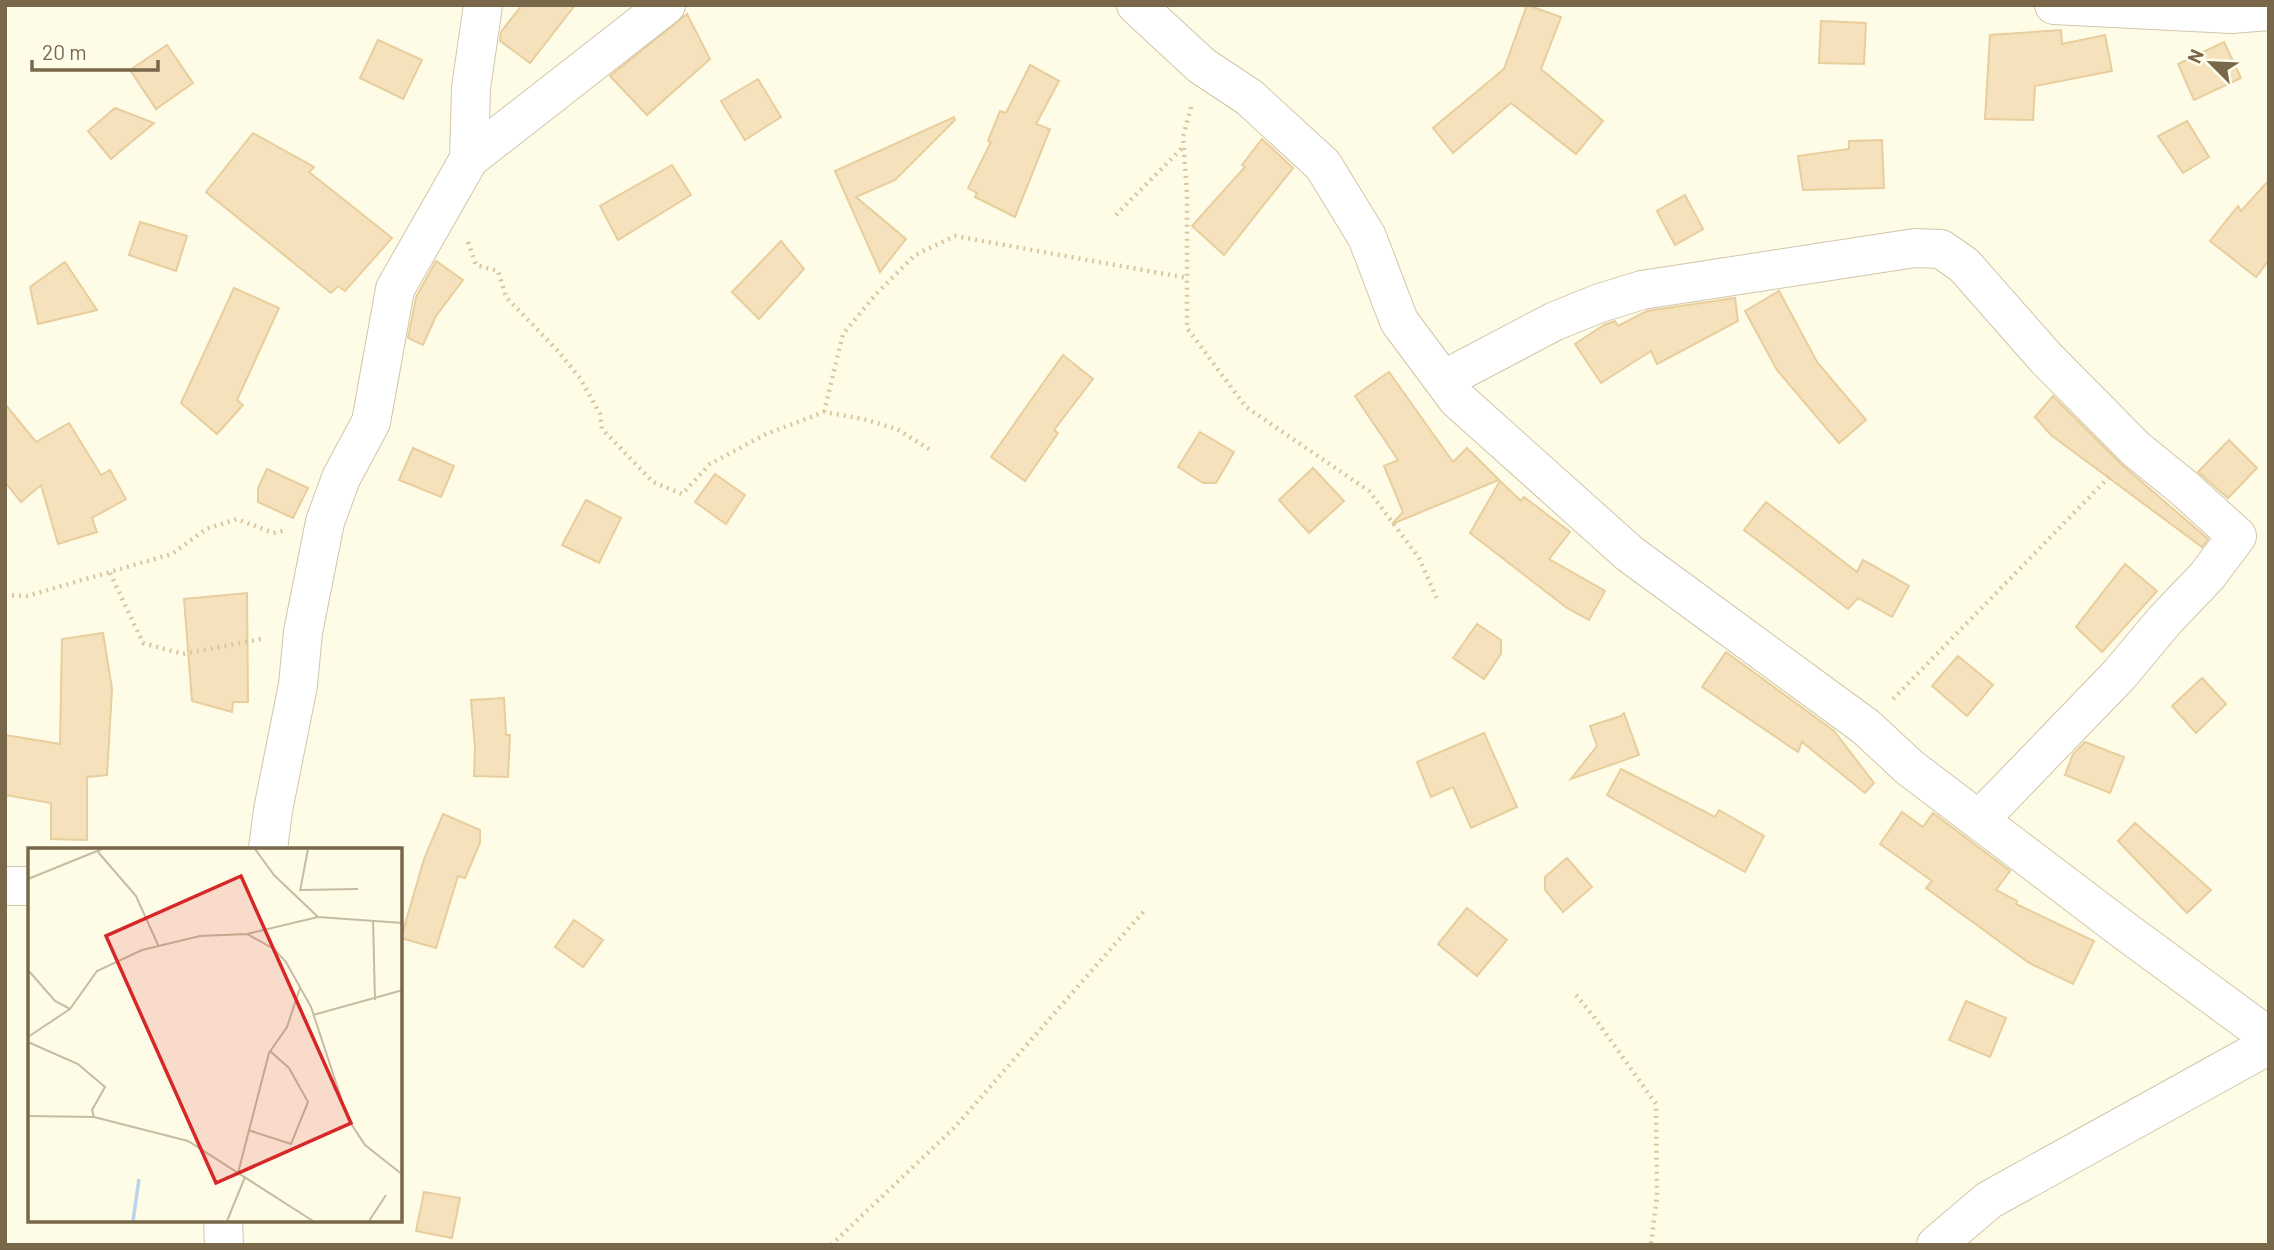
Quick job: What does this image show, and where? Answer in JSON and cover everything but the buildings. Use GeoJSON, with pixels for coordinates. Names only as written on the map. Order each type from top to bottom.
{"type":"FeatureCollection","features":[{"type":"Feature","properties":{"kind":"street"},"geometry":{"type":"LineString","coordinates":[[469,159],[471,88],[483,5]]}},
{"type":"Feature","properties":{"kind":"street"},"geometry":{"type":"LineString","coordinates":[[268,848],[298,685],[303,632],[325,522],[341,478],[371,422],[395,289],[469,159],[666,5]]}},
{"type":"Feature","properties":{"kind":"street"},"geometry":{"type":"LineString","coordinates":[[1136,5],[1202,66],[1249,97],[1323,165],[1367,237],[1399,321],[1457,399],[1630,554],[1866,727],[1909,767],[2269,1037]]}},
{"type":"Feature","properties":{"kind":"street"},"geometry":{"type":"LineString","coordinates":[[2054,5],[2231,14],[2269,11]]}},
{"type":"Feature","properties":{"kind":"street"},"geometry":{"type":"LineString","coordinates":[[1443,380],[1555,321],[1642,290],[1915,248],[1941,249],[1964,265],[2045,357],[2136,449],[2237,536],[2207,576],[2119,675],[1979,820]]}},
{"type":"Feature","properties":{"kind":"street"},"geometry":{"type":"LineString","coordinates":[[5,886],[28,887]]}},
{"type":"Feature","properties":{"kind":"street"},"geometry":{"type":"LineString","coordinates":[[1936,1245],[1989,1200],[2269,1045]]}},
{"type":"Feature","properties":{"kind":"street"},"geometry":{"type":"LineString","coordinates":[[223,1222],[224,1245]]}},
{"type":"Feature","properties":{"kind":"path"},"geometry":{"type":"LineString","coordinates":[[1202,66],[1183,137],[1187,193],[1187,328],[1246,407],[1369,491],[1419,558],[1438,601]]}},
{"type":"Feature","properties":{"kind":"path"},"geometry":{"type":"LineString","coordinates":[[1116,215],[1183,146]]}},
{"type":"Feature","properties":{"kind":"path"},"geometry":{"type":"LineString","coordinates":[[824,412],[843,334],[876,294],[915,255],[954,236],[1187,278]]}},
{"type":"Feature","properties":{"kind":"path"},"geometry":{"type":"LineString","coordinates":[[467,240],[476,265],[498,271],[506,297],[557,349],[580,378],[600,414],[602,429],[653,482],[681,494],[710,464],[766,434],[824,412],[897,429],[932,450]]}},
{"type":"Feature","properties":{"kind":"path"},"geometry":{"type":"LineString","coordinates":[[1866,727],[2136,449]]}},
{"type":"Feature","properties":{"kind":"path"},"geometry":{"type":"LineString","coordinates":[[5,595],[27,596],[172,554],[206,529],[237,519],[272,533],[325,522]]}},
{"type":"Feature","properties":{"kind":"path"},"geometry":{"type":"LineString","coordinates":[[110,573],[142,643],[183,654],[303,632]]}},
{"type":"Feature","properties":{"kind":"path"},"geometry":{"type":"LineString","coordinates":[[831,1245],[954,1128],[1144,911]]}},
{"type":"Feature","properties":{"kind":"path"},"geometry":{"type":"LineString","coordinates":[[1576,995],[1656,1104],[1657,1196],[1651,1245]]}}]}
